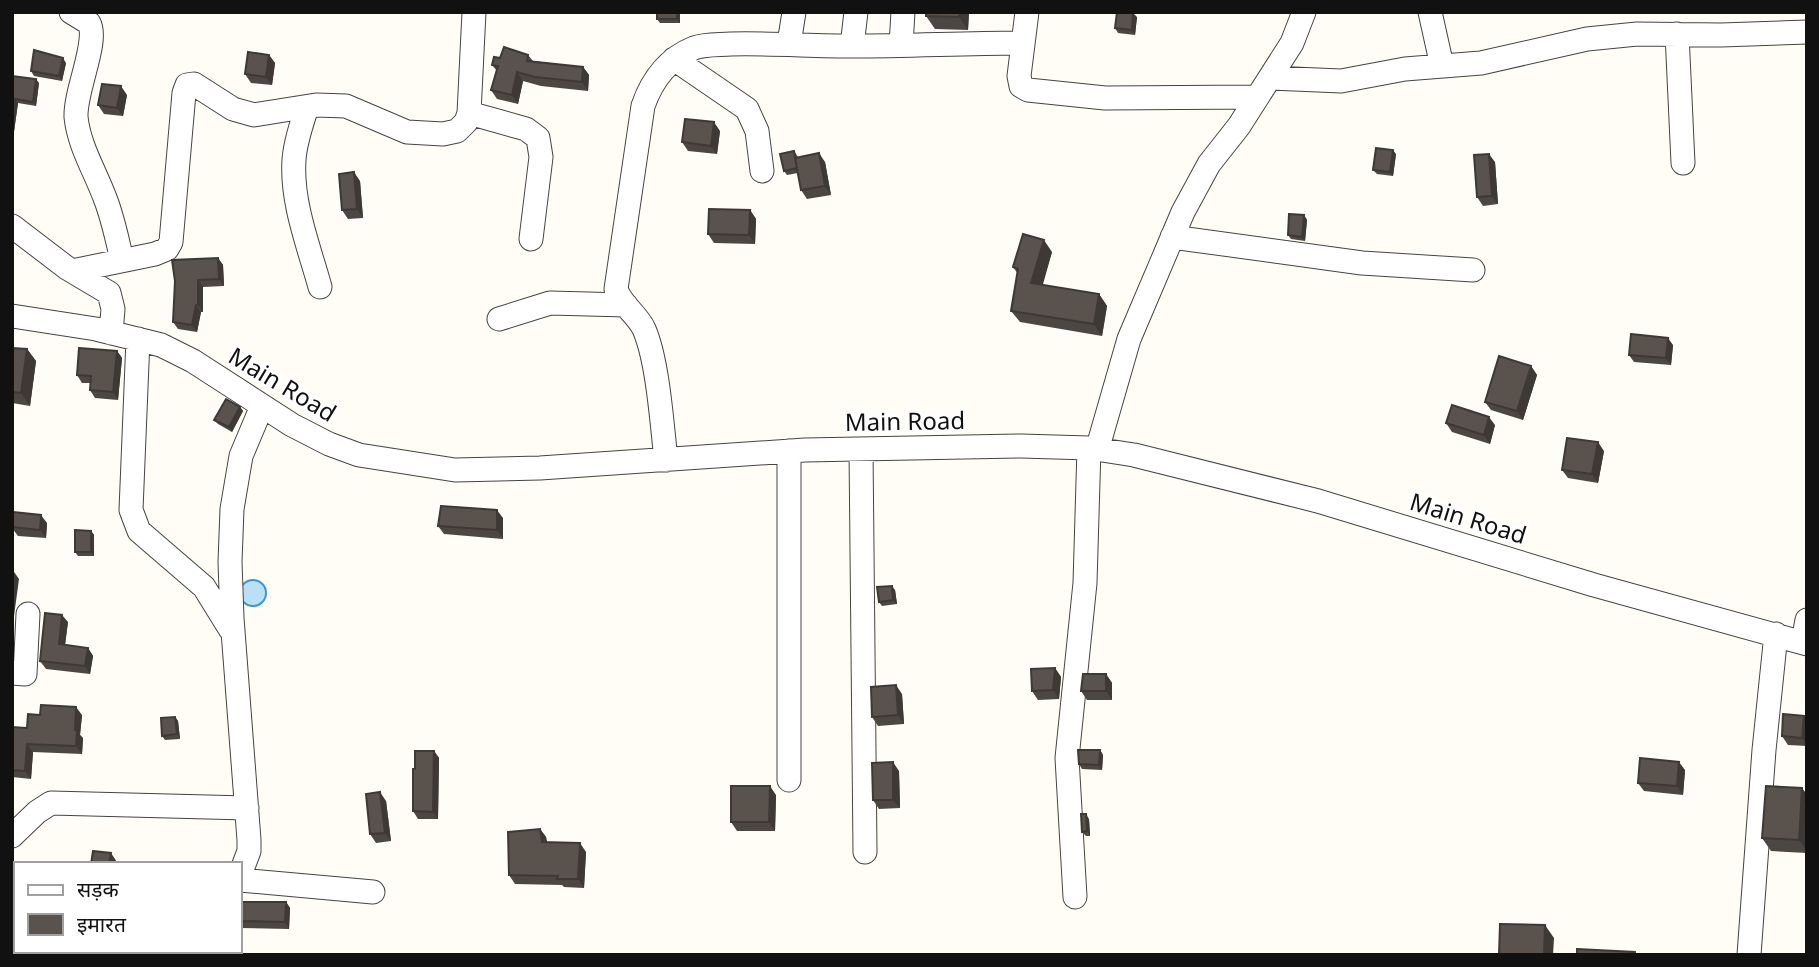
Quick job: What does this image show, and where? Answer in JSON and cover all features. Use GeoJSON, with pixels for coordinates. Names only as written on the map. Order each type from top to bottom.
{"type":"FeatureCollection","features":[{"type":"Feature","properties":{"kind":"street"},"geometry":{"type":"LineString","coordinates":[[72,271],[155,254],[172,242],[184,93],[187,85],[194,84],[243,114],[346,106],[407,132],[428,134],[457,131],[466,122],[469,113],[474,12]]}},
{"type":"Feature","properties":{"kind":"street"},"geometry":{"type":"LineString","coordinates":[[789,44],[794,12]]}},
{"type":"Feature","properties":{"kind":"street"},"geometry":{"type":"LineString","coordinates":[[852,46],[856,12]]}},
{"type":"Feature","properties":{"kind":"street"},"geometry":{"type":"LineString","coordinates":[[901,46],[903,12]]}},
{"type":"Feature","properties":{"kind":"street"},"geometry":{"type":"LineString","coordinates":[[1027,12],[1019,76],[1021,86],[1028,90],[1105,98],[1257,97]]}},
{"type":"Feature","properties":{"kind":"street"},"geometry":{"type":"LineString","coordinates":[[1074,897],[1067,758],[1085,583],[1093,449],[1129,339],[1196,184],[1292,43],[1304,12]]}},
{"type":"Feature","properties":{"kind":"street"},"geometry":{"type":"LineString","coordinates":[[1430,12],[1442,66]]}},
{"type":"Feature","properties":{"kind":"street"},"geometry":{"type":"LineString","coordinates":[[77,13],[89,23],[93,33],[78,90],[76,115],[79,132],[105,196],[122,260]]}},
{"type":"Feature","properties":{"kind":"street"},"geometry":{"type":"LineString","coordinates":[[1270,78],[1341,81],[1383,72],[1481,63],[1587,39],[1637,34],[1807,32]]}},
{"type":"Feature","properties":{"kind":"street"},"geometry":{"type":"LineString","coordinates":[[1677,34],[1683,163]]}},
{"type":"Feature","properties":{"kind":"street"},"geometry":{"type":"LineString","coordinates":[[666,460],[649,342],[639,319],[619,297],[616,280],[643,106],[649,88],[659,73],[674,59],[705,45],[901,46],[1024,43]]}},
{"type":"Feature","properties":{"kind":"street"},"geometry":{"type":"LineString","coordinates":[[674,59],[747,109],[757,131],[762,171]]}},
{"type":"Feature","properties":{"kind":"street"},"geometry":{"type":"LineString","coordinates":[[307,107],[294,157],[294,175],[302,222],[320,288]]}},
{"type":"Feature","properties":{"kind":"street"},"geometry":{"type":"LineString","coordinates":[[469,113],[526,129],[538,138],[541,157],[531,239]]}},
{"type":"Feature","properties":{"kind":"street"},"geometry":{"type":"LineString","coordinates":[[12,226],[44,253],[109,293],[113,309],[111,332]]}},
{"type":"Feature","properties":{"kind":"street"},"geometry":{"type":"LineString","coordinates":[[1172,237],[1362,263],[1473,270]]}},
{"type":"Feature","properties":{"kind":"street"},"geometry":{"type":"LineString","coordinates":[[499,319],[550,303],[626,305]]}},
{"type":"Feature","properties":{"kind":"street","name":"Main Road"},"geometry":{"type":"LineString","coordinates":[[12,316],[111,332],[161,345],[193,361],[292,425],[329,444],[359,454],[455,470],[540,468],[789,451],[1021,446],[1093,449],[1133,456],[1318,501],[1594,584],[1776,634],[1805,635]]}},
{"type":"Feature","properties":{"kind":"street"},"geometry":{"type":"LineString","coordinates":[[138,339],[131,510],[133,521],[139,531],[204,587],[233,635]]}},
{"type":"Feature","properties":{"kind":"street"},"geometry":{"type":"LineString","coordinates":[[242,870],[249,851],[233,635],[230,562],[232,509],[241,456],[262,406]]}},
{"type":"Feature","properties":{"kind":"street"},"geometry":{"type":"LineString","coordinates":[[861,449],[865,852]]}},
{"type":"Feature","properties":{"kind":"street"},"geometry":{"type":"LineString","coordinates":[[789,451],[789,780]]}},
{"type":"Feature","properties":{"kind":"street"},"geometry":{"type":"LineString","coordinates":[[12,673],[25,674],[28,614]]}},
{"type":"Feature","properties":{"kind":"street"},"geometry":{"type":"LineString","coordinates":[[1749,955],[1762,773],[1776,634]]}},
{"type":"Feature","properties":{"kind":"street"},"geometry":{"type":"LineString","coordinates":[[12,836],[37,811],[51,803],[247,808]]}},
{"type":"Feature","properties":{"kind":"street"},"geometry":{"type":"LineString","coordinates":[[242,880],[373,892]]}},
{"type":"Feature","properties":{"kind":"water"},"geometry":{"type":"Polygon","coordinates":[[[253,580],[262,584],[266,593],[262,602],[253,606],[244,602],[240,593],[244,584],[253,580]]]}},
{"type":"Feature","properties":{"kind":"building"},"geometry":{"type":"Polygon","coordinates":[[[657,12],[677,12],[677,19],[657,19],[657,12]]]}},
{"type":"Feature","properties":{"kind":"building"},"geometry":{"type":"Polygon","coordinates":[[[926,12],[960,12],[959,17],[926,16],[926,12]]]}},
{"type":"Feature","properties":{"kind":"building"},"geometry":{"type":"Polygon","coordinates":[[[1117,12],[1133,13],[1132,30],[1115,28],[1117,12]]]}},
{"type":"Feature","properties":{"kind":"building"},"geometry":{"type":"Polygon","coordinates":[[[504,47],[528,55],[527,61],[583,67],[582,82],[535,77],[517,72],[512,95],[491,90],[498,66],[492,65],[494,57],[500,58],[504,47]]]}},
{"type":"Feature","properties":{"kind":"building"},"geometry":{"type":"Polygon","coordinates":[[[34,50],[63,58],[59,76],[31,71],[34,50]]]}},
{"type":"Feature","properties":{"kind":"building"},"geometry":{"type":"Polygon","coordinates":[[[248,52],[269,55],[266,77],[245,74],[248,52]]]}},
{"type":"Feature","properties":{"kind":"building"},"geometry":{"type":"Polygon","coordinates":[[[12,76],[36,79],[33,102],[15,99],[12,118],[12,76]]]}},
{"type":"Feature","properties":{"kind":"building"},"geometry":{"type":"Polygon","coordinates":[[[102,84],[121,86],[117,108],[98,105],[102,84]]]}},
{"type":"Feature","properties":{"kind":"building"},"geometry":{"type":"Polygon","coordinates":[[[685,119],[714,122],[711,146],[682,142],[685,119]]]}},
{"type":"Feature","properties":{"kind":"building"},"geometry":{"type":"Polygon","coordinates":[[[1376,148],[1393,150],[1390,172],[1373,170],[1376,148]]]}},
{"type":"Feature","properties":{"kind":"building"},"geometry":{"type":"Polygon","coordinates":[[[794,151],[797,168],[784,171],[780,154],[794,151]]]}},
{"type":"Feature","properties":{"kind":"building"},"geometry":{"type":"Polygon","coordinates":[[[819,153],[825,186],[801,190],[795,158],[819,153]]]}},
{"type":"Feature","properties":{"kind":"building"},"geometry":{"type":"Polygon","coordinates":[[[1489,154],[1492,196],[1477,197],[1474,155],[1489,154]]]}},
{"type":"Feature","properties":{"kind":"building"},"geometry":{"type":"Polygon","coordinates":[[[354,172],[357,209],[342,210],[339,174],[354,172]]]}},
{"type":"Feature","properties":{"kind":"building"},"geometry":{"type":"Polygon","coordinates":[[[709,209],[750,210],[749,235],[708,234],[709,209]]]}},
{"type":"Feature","properties":{"kind":"building"},"geometry":{"type":"Polygon","coordinates":[[[1289,214],[1304,215],[1302,237],[1288,235],[1289,214]]]}},
{"type":"Feature","properties":{"kind":"building"},"geometry":{"type":"Polygon","coordinates":[[[1023,234],[1044,240],[1031,283],[1099,294],[1094,324],[1011,311],[1018,269],[1013,267],[1023,234]]]}},
{"type":"Feature","properties":{"kind":"building"},"geometry":{"type":"Polygon","coordinates":[[[218,258],[219,279],[198,280],[198,305],[192,325],[173,322],[175,281],[172,260],[218,258]]]}},
{"type":"Feature","properties":{"kind":"building"},"geometry":{"type":"Polygon","coordinates":[[[1631,334],[1668,338],[1666,358],[1629,355],[1631,334]]]}},
{"type":"Feature","properties":{"kind":"building"},"geometry":{"type":"Polygon","coordinates":[[[12,348],[27,349],[21,393],[12,392],[12,348]]]}},
{"type":"Feature","properties":{"kind":"building"},"geometry":{"type":"Polygon","coordinates":[[[79,348],[117,351],[113,392],[90,390],[91,376],[77,375],[79,348]]]}},
{"type":"Feature","properties":{"kind":"building"},"geometry":{"type":"Polygon","coordinates":[[[1499,356],[1531,366],[1517,411],[1485,402],[1499,356]]]}},
{"type":"Feature","properties":{"kind":"building"},"geometry":{"type":"Polygon","coordinates":[[[226,399],[240,407],[229,427],[214,420],[226,399]]]}},
{"type":"Feature","properties":{"kind":"building"},"geometry":{"type":"Polygon","coordinates":[[[1452,405],[1489,417],[1484,435],[1446,423],[1452,405]]]}},
{"type":"Feature","properties":{"kind":"building"},"geometry":{"type":"Polygon","coordinates":[[[1567,438],[1598,442],[1592,474],[1562,470],[1567,438]]]}},
{"type":"Feature","properties":{"kind":"building"},"geometry":{"type":"Polygon","coordinates":[[[441,506],[497,510],[497,530],[438,526],[441,506]]]}},
{"type":"Feature","properties":{"kind":"building"},"geometry":{"type":"Polygon","coordinates":[[[13,512],[41,515],[40,530],[12,527],[13,512]]]}},
{"type":"Feature","properties":{"kind":"building"},"geometry":{"type":"Polygon","coordinates":[[[75,530],[91,531],[91,552],[75,552],[75,530]]]}},
{"type":"Feature","properties":{"kind":"building"},"geometry":{"type":"Polygon","coordinates":[[[892,586],[893,600],[879,602],[877,587],[892,586]]]}},
{"type":"Feature","properties":{"kind":"building"},"geometry":{"type":"Polygon","coordinates":[[[45,613],[62,615],[59,644],[88,648],[85,666],[40,661],[45,613]]]}},
{"type":"Feature","properties":{"kind":"building"},"geometry":{"type":"Polygon","coordinates":[[[1055,668],[1053,690],[1032,691],[1031,669],[1055,668]]]}},
{"type":"Feature","properties":{"kind":"building"},"geometry":{"type":"Polygon","coordinates":[[[1083,674],[1106,674],[1106,691],[1081,691],[1083,674]]]}},
{"type":"Feature","properties":{"kind":"building"},"geometry":{"type":"Polygon","coordinates":[[[896,685],[898,715],[872,717],[871,687],[896,685]]]}},
{"type":"Feature","properties":{"kind":"building"},"geometry":{"type":"Polygon","coordinates":[[[41,705],[76,707],[76,746],[27,744],[25,771],[12,770],[12,727],[27,728],[28,714],[40,715],[41,705]]]}},
{"type":"Feature","properties":{"kind":"building"},"geometry":{"type":"Polygon","coordinates":[[[1783,714],[1804,716],[1802,738],[1782,736],[1783,714]]]}},
{"type":"Feature","properties":{"kind":"building"},"geometry":{"type":"Polygon","coordinates":[[[175,717],[177,734],[162,736],[161,718],[175,717]]]}},
{"type":"Feature","properties":{"kind":"building"},"geometry":{"type":"Polygon","coordinates":[[[1078,750],[1100,750],[1099,765],[1079,764],[1078,750]]]}},
{"type":"Feature","properties":{"kind":"building"},"geometry":{"type":"Polygon","coordinates":[[[415,751],[434,751],[433,812],[413,811],[415,751]]]}},
{"type":"Feature","properties":{"kind":"building"},"geometry":{"type":"Polygon","coordinates":[[[1640,758],[1679,762],[1677,786],[1638,783],[1640,758]]]}},
{"type":"Feature","properties":{"kind":"building"},"geometry":{"type":"Polygon","coordinates":[[[893,762],[893,800],[873,800],[872,763],[893,762]]]}},
{"type":"Feature","properties":{"kind":"building"},"geometry":{"type":"Polygon","coordinates":[[[731,786],[770,786],[769,822],[731,822],[731,786]]]}},
{"type":"Feature","properties":{"kind":"building"},"geometry":{"type":"Polygon","coordinates":[[[1766,786],[1802,788],[1799,840],[1762,838],[1766,786]]]}},
{"type":"Feature","properties":{"kind":"building"},"geometry":{"type":"Polygon","coordinates":[[[380,792],[385,833],[370,834],[366,794],[380,792]]]}},
{"type":"Feature","properties":{"kind":"building"},"geometry":{"type":"Polygon","coordinates":[[[1081,814],[1086,814],[1087,831],[1082,832],[1081,814]]]}},
{"type":"Feature","properties":{"kind":"building"},"geometry":{"type":"Polygon","coordinates":[[[540,829],[542,842],[580,843],[578,879],[509,875],[508,832],[540,829]]]}},
{"type":"Feature","properties":{"kind":"building"},"geometry":{"type":"Polygon","coordinates":[[[93,851],[111,853],[109,862],[91,862],[93,851]]]}},
{"type":"Feature","properties":{"kind":"building"},"geometry":{"type":"Polygon","coordinates":[[[242,902],[286,902],[285,922],[242,921],[242,902]]]}},
{"type":"Feature","properties":{"kind":"building"},"geometry":{"type":"Polygon","coordinates":[[[1500,924],[1545,925],[1544,955],[1499,955],[1500,924]]]}},
{"type":"Feature","properties":{"kind":"building"},"geometry":{"type":"Polygon","coordinates":[[[1577,949],[1635,952],[1635,955],[1577,955],[1577,949]]]}}]}
